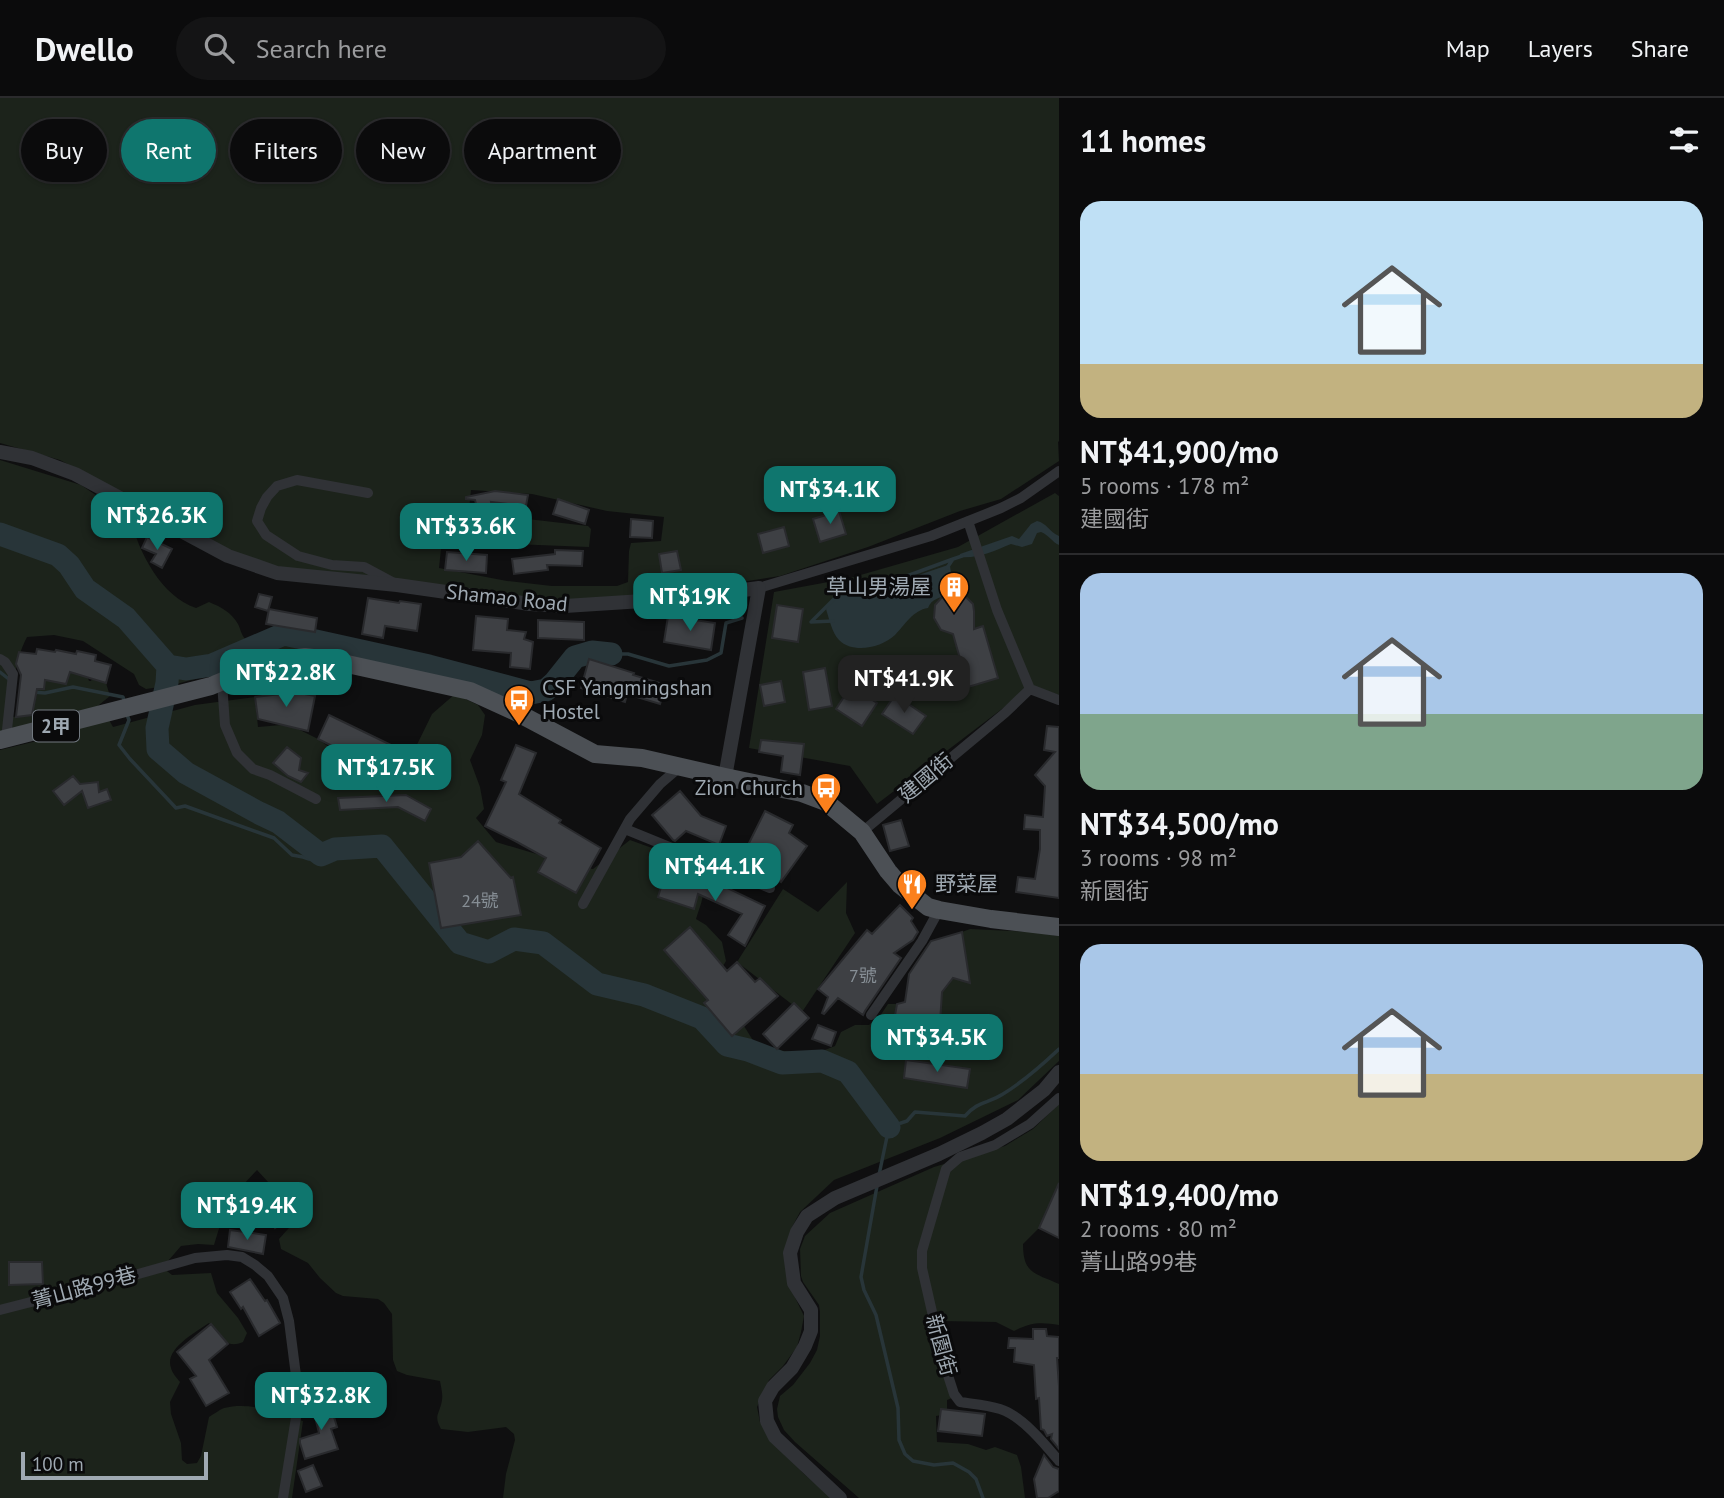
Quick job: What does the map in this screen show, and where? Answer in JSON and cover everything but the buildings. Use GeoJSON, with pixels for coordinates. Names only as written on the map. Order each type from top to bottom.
{"type":"FeatureCollection","features":[{"type":"Feature","properties":{"kind":"main road","name":"2甲"},"geometry":{"type":"LineString","coordinates":[[3,740],[217,684],[285,660],[305,657],[329,660],[470,691],[595,754],[642,758],[802,793],[826,802],[862,832],[900,885],[928,907],[990,919],[1059,927]]}},
{"type":"Feature","properties":{"kind":"street","name":"Shamao Road"},"geometry":{"type":"LineString","coordinates":[[0,452],[32,458],[75,474],[228,556],[276,573],[397,585],[476,598],[565,606],[674,599],[759,588],[931,536],[1021,498],[1059,471]]}},
{"type":"Feature","properties":{"kind":"street"},"geometry":{"type":"LineString","coordinates":[[368,493],[297,480],[277,486],[267,497],[257,521],[265,535],[298,556],[332,565],[364,567],[397,585]]}},
{"type":"Feature","properties":{"kind":"street"},"geometry":{"type":"LineString","coordinates":[[968,521],[997,610],[1030,690],[1059,701]]}},
{"type":"Feature","properties":{"kind":"street"},"geometry":{"type":"LineString","coordinates":[[725,778],[759,588]]}},
{"type":"Feature","properties":{"kind":"street"},"geometry":{"type":"LineString","coordinates":[[0,659],[13,674],[3,740]]}},
{"type":"Feature","properties":{"kind":"street"},"geometry":{"type":"LineString","coordinates":[[217,684],[225,725],[237,753],[253,769],[317,799]]}},
{"type":"Feature","properties":{"kind":"street","name":"建國街"},"geometry":{"type":"LineString","coordinates":[[862,832],[1030,690]]}},
{"type":"Feature","properties":{"kind":"street"},"geometry":{"type":"LineString","coordinates":[[583,904],[630,819],[660,784],[681,766]]}},
{"type":"Feature","properties":{"kind":"street"},"geometry":{"type":"LineString","coordinates":[[625,829],[770,888]]}},
{"type":"Feature","properties":{"kind":"street"},"geometry":{"type":"LineString","coordinates":[[871,1015],[922,941],[939,910]]}},
{"type":"Feature","properties":{"kind":"street"},"geometry":{"type":"LineString","coordinates":[[839,1498],[775,1437],[766,1421],[765,1401],[773,1387],[792,1368],[811,1331],[811,1310],[793,1283],[790,1253],[797,1232],[807,1216],[835,1198],[939,1154],[1007,1119],[1044,1090],[1059,1072]]}},
{"type":"Feature","properties":{"kind":"street"},"geometry":{"type":"LineString","coordinates":[[939,1154],[946,1169],[960,1157],[995,1145],[1030,1124],[1059,1098]]}},
{"type":"Feature","properties":{"kind":"street","name":"新園街"},"geometry":{"type":"LineString","coordinates":[[946,1169],[922,1251],[922,1268],[943,1360],[954,1394],[960,1402],[999,1408],[1007,1412],[1041,1440],[1059,1461]]}},
{"type":"Feature","properties":{"kind":"street","name":"菁山路99巷"},"geometry":{"type":"LineString","coordinates":[[0,1311],[195,1258],[234,1256],[242,1257],[255,1265],[268,1276],[283,1298],[289,1321],[299,1399],[283,1498]]}},
{"type":"Feature","properties":{"kind":"shaded area"},"geometry":{"type":"Polygon","coordinates":[[[0,98],[1059,98],[1059,461],[1001,499],[960,511],[868,547],[780,576],[669,593],[564,603],[278,571],[229,550],[60,460],[0,443],[0,98]],[[471,490],[469,510],[588,526],[591,529],[589,547],[513,544],[441,549],[439,568],[507,581],[552,586],[617,586],[628,582],[631,543],[661,541],[664,517],[607,511],[532,494],[471,490]]]}},
{"type":"Feature","properties":{"kind":"shaded area"},"geometry":{"type":"Polygon","coordinates":[[[0,460],[81,485],[131,519],[139,545],[153,572],[172,594],[184,602],[196,608],[209,602],[222,608],[238,624],[246,640],[270,632],[306,651],[272,652],[210,675],[146,689],[139,685],[134,674],[83,641],[54,635],[27,637],[17,667],[12,717],[32,715],[38,689],[44,689],[45,680],[66,684],[70,672],[87,676],[89,681],[92,679],[106,683],[110,696],[94,709],[0,734],[0,460]]]}},
{"type":"Feature","properties":{"kind":"shaded area"},"geometry":{"type":"Polygon","coordinates":[[[1055,493],[1059,496],[1059,695],[1032,686],[877,804],[850,766],[749,748],[774,592],[850,578],[958,547],[1055,493]]]}},
{"type":"Feature","properties":{"kind":"shaded area"},"geometry":{"type":"Polygon","coordinates":[[[1037,521],[1059,536],[1059,545],[1041,532],[1037,533],[1032,544],[1022,547],[1011,544],[979,556],[959,557],[960,554],[1012,536],[1019,539],[1031,524],[1037,521]]]}},
{"type":"Feature","properties":{"kind":"shaded area"},"geometry":{"type":"Polygon","coordinates":[[[948,565],[953,586],[950,592],[914,615],[889,640],[875,646],[859,648],[839,640],[826,609],[843,586],[881,588],[948,565]]]}},
{"type":"Feature","properties":{"kind":"shaded area"},"geometry":{"type":"Polygon","coordinates":[[[455,694],[478,705],[485,715],[482,735],[470,760],[480,787],[484,809],[476,818],[496,842],[593,869],[630,840],[699,865],[704,886],[696,919],[706,925],[722,942],[726,961],[714,981],[732,1035],[744,1026],[754,1042],[770,1050],[817,1053],[835,1046],[841,1032],[855,1025],[869,1025],[880,1016],[888,1004],[897,1004],[895,1020],[942,992],[953,978],[970,983],[962,932],[970,929],[1059,936],[1059,1061],[1018,1100],[940,1138],[834,1180],[800,1212],[792,1227],[784,1256],[788,1283],[804,1316],[801,1332],[797,1347],[769,1380],[757,1407],[760,1422],[771,1440],[832,1498],[503,1498],[514,1434],[506,1427],[468,1432],[441,1429],[437,1417],[442,1398],[440,1381],[397,1371],[393,1360],[392,1314],[384,1303],[378,1299],[336,1293],[308,1263],[281,1249],[279,1239],[297,1219],[292,1208],[257,1170],[238,1195],[262,1216],[262,1228],[228,1219],[221,1222],[214,1245],[181,1246],[168,1261],[167,1271],[172,1275],[211,1273],[217,1293],[247,1333],[243,1342],[227,1343],[209,1323],[177,1348],[170,1361],[172,1372],[180,1382],[170,1402],[171,1414],[181,1443],[182,1460],[187,1464],[197,1463],[201,1456],[209,1417],[224,1408],[254,1407],[303,1421],[292,1498],[0,1498],[0,750],[108,718],[113,727],[195,705],[255,697],[258,727],[281,725],[296,728],[318,739],[359,769],[383,780],[406,767],[432,714],[455,694]]]}},
{"type":"Feature","properties":{"kind":"shaded area"},"geometry":{"type":"Polygon","coordinates":[[[847,882],[846,913],[855,933],[802,1012],[737,962],[783,889],[818,912],[847,882]]]}},
{"type":"Feature","properties":{"kind":"shaded area"},"geometry":{"type":"Polygon","coordinates":[[[1059,1104],[1059,1183],[1039,1228],[1023,1244],[1028,1267],[1059,1284],[1059,1325],[1036,1324],[1014,1331],[996,1322],[940,1321],[931,1329],[952,1398],[947,1400],[947,1414],[936,1416],[937,1442],[968,1444],[986,1450],[995,1447],[1017,1455],[1025,1498],[859,1498],[795,1442],[784,1430],[778,1417],[780,1396],[793,1385],[810,1363],[820,1336],[819,1305],[801,1276],[800,1249],[805,1236],[830,1213],[934,1167],[1005,1146],[1033,1129],[1059,1104]]]}},
{"type":"Feature","properties":{"kind":"waterway"},"geometry":{"type":"LineString","coordinates":[[0,534],[58,555],[69,565],[85,589],[126,618],[168,666],[186,669],[212,665],[284,634],[429,666],[531,693],[546,690],[575,657],[592,652],[611,654]]}},
{"type":"Feature","properties":{"kind":"waterway"},"geometry":{"type":"LineString","coordinates":[[947,568],[953,559],[962,556]]}},
{"type":"Feature","properties":{"kind":"waterway"},"geometry":{"type":"LineString","coordinates":[[844,589],[850,583],[889,586],[896,580],[953,559]]}},
{"type":"Feature","properties":{"kind":"waterway"},"geometry":{"type":"LineString","coordinates":[[812,621],[836,597]]}},
{"type":"Feature","properties":{"kind":"waterway"},"geometry":{"type":"LineString","coordinates":[[611,654],[628,654],[669,666],[707,660],[721,653],[726,623],[742,618]]}},
{"type":"Feature","properties":{"kind":"waterway"},"geometry":{"type":"LineString","coordinates":[[811,622],[833,621]]}},
{"type":"Feature","properties":{"kind":"waterway"},"geometry":{"type":"LineString","coordinates":[[168,666],[157,728],[158,749],[186,773],[278,822],[321,855],[335,849],[382,846],[460,943],[489,952],[514,939],[543,943],[597,984],[644,995],[702,1018],[727,1045],[782,1063],[822,1061],[848,1072],[889,1127]]}},
{"type":"Feature","properties":{"kind":"waterway"},"geometry":{"type":"LineString","coordinates":[[0,672],[10,680]]}},
{"type":"Feature","properties":{"kind":"waterway"},"geometry":{"type":"LineString","coordinates":[[32,692],[45,693],[73,687],[123,697],[125,704]]}},
{"type":"Feature","properties":{"kind":"waterway"},"geometry":{"type":"LineString","coordinates":[[127,715],[129,720],[119,745],[176,808],[185,806],[274,838],[292,855],[309,859],[317,859],[321,855]]}},
{"type":"Feature","properties":{"kind":"waterway"},"geometry":{"type":"LineString","coordinates":[[879,1175],[889,1127],[907,1121],[915,1112],[965,1116],[974,1108],[1018,1084],[1059,1049]]}},
{"type":"Feature","properties":{"kind":"waterway"},"geometry":{"type":"LineString","coordinates":[[877,1186],[861,1277],[876,1315],[898,1408],[899,1440],[905,1454],[913,1461],[934,1465],[953,1463],[969,1472],[976,1479],[983,1498]]}},
{"type":"Feature","properties":{"kind":"place","name":"草山男湯屋"},"geometry":{"type":"Point","coordinates":[954,614]}},
{"type":"Feature","properties":{"kind":"place","name":"CSF Yangmingshan Hostel"},"geometry":{"type":"Point","coordinates":[519,727]}},
{"type":"Feature","properties":{"kind":"place","name":"Zion Church"},"geometry":{"type":"Point","coordinates":[826,815]}},
{"type":"Feature","properties":{"kind":"place","name":"野菜屋"},"geometry":{"type":"Point","coordinates":[912,911]}}]}
